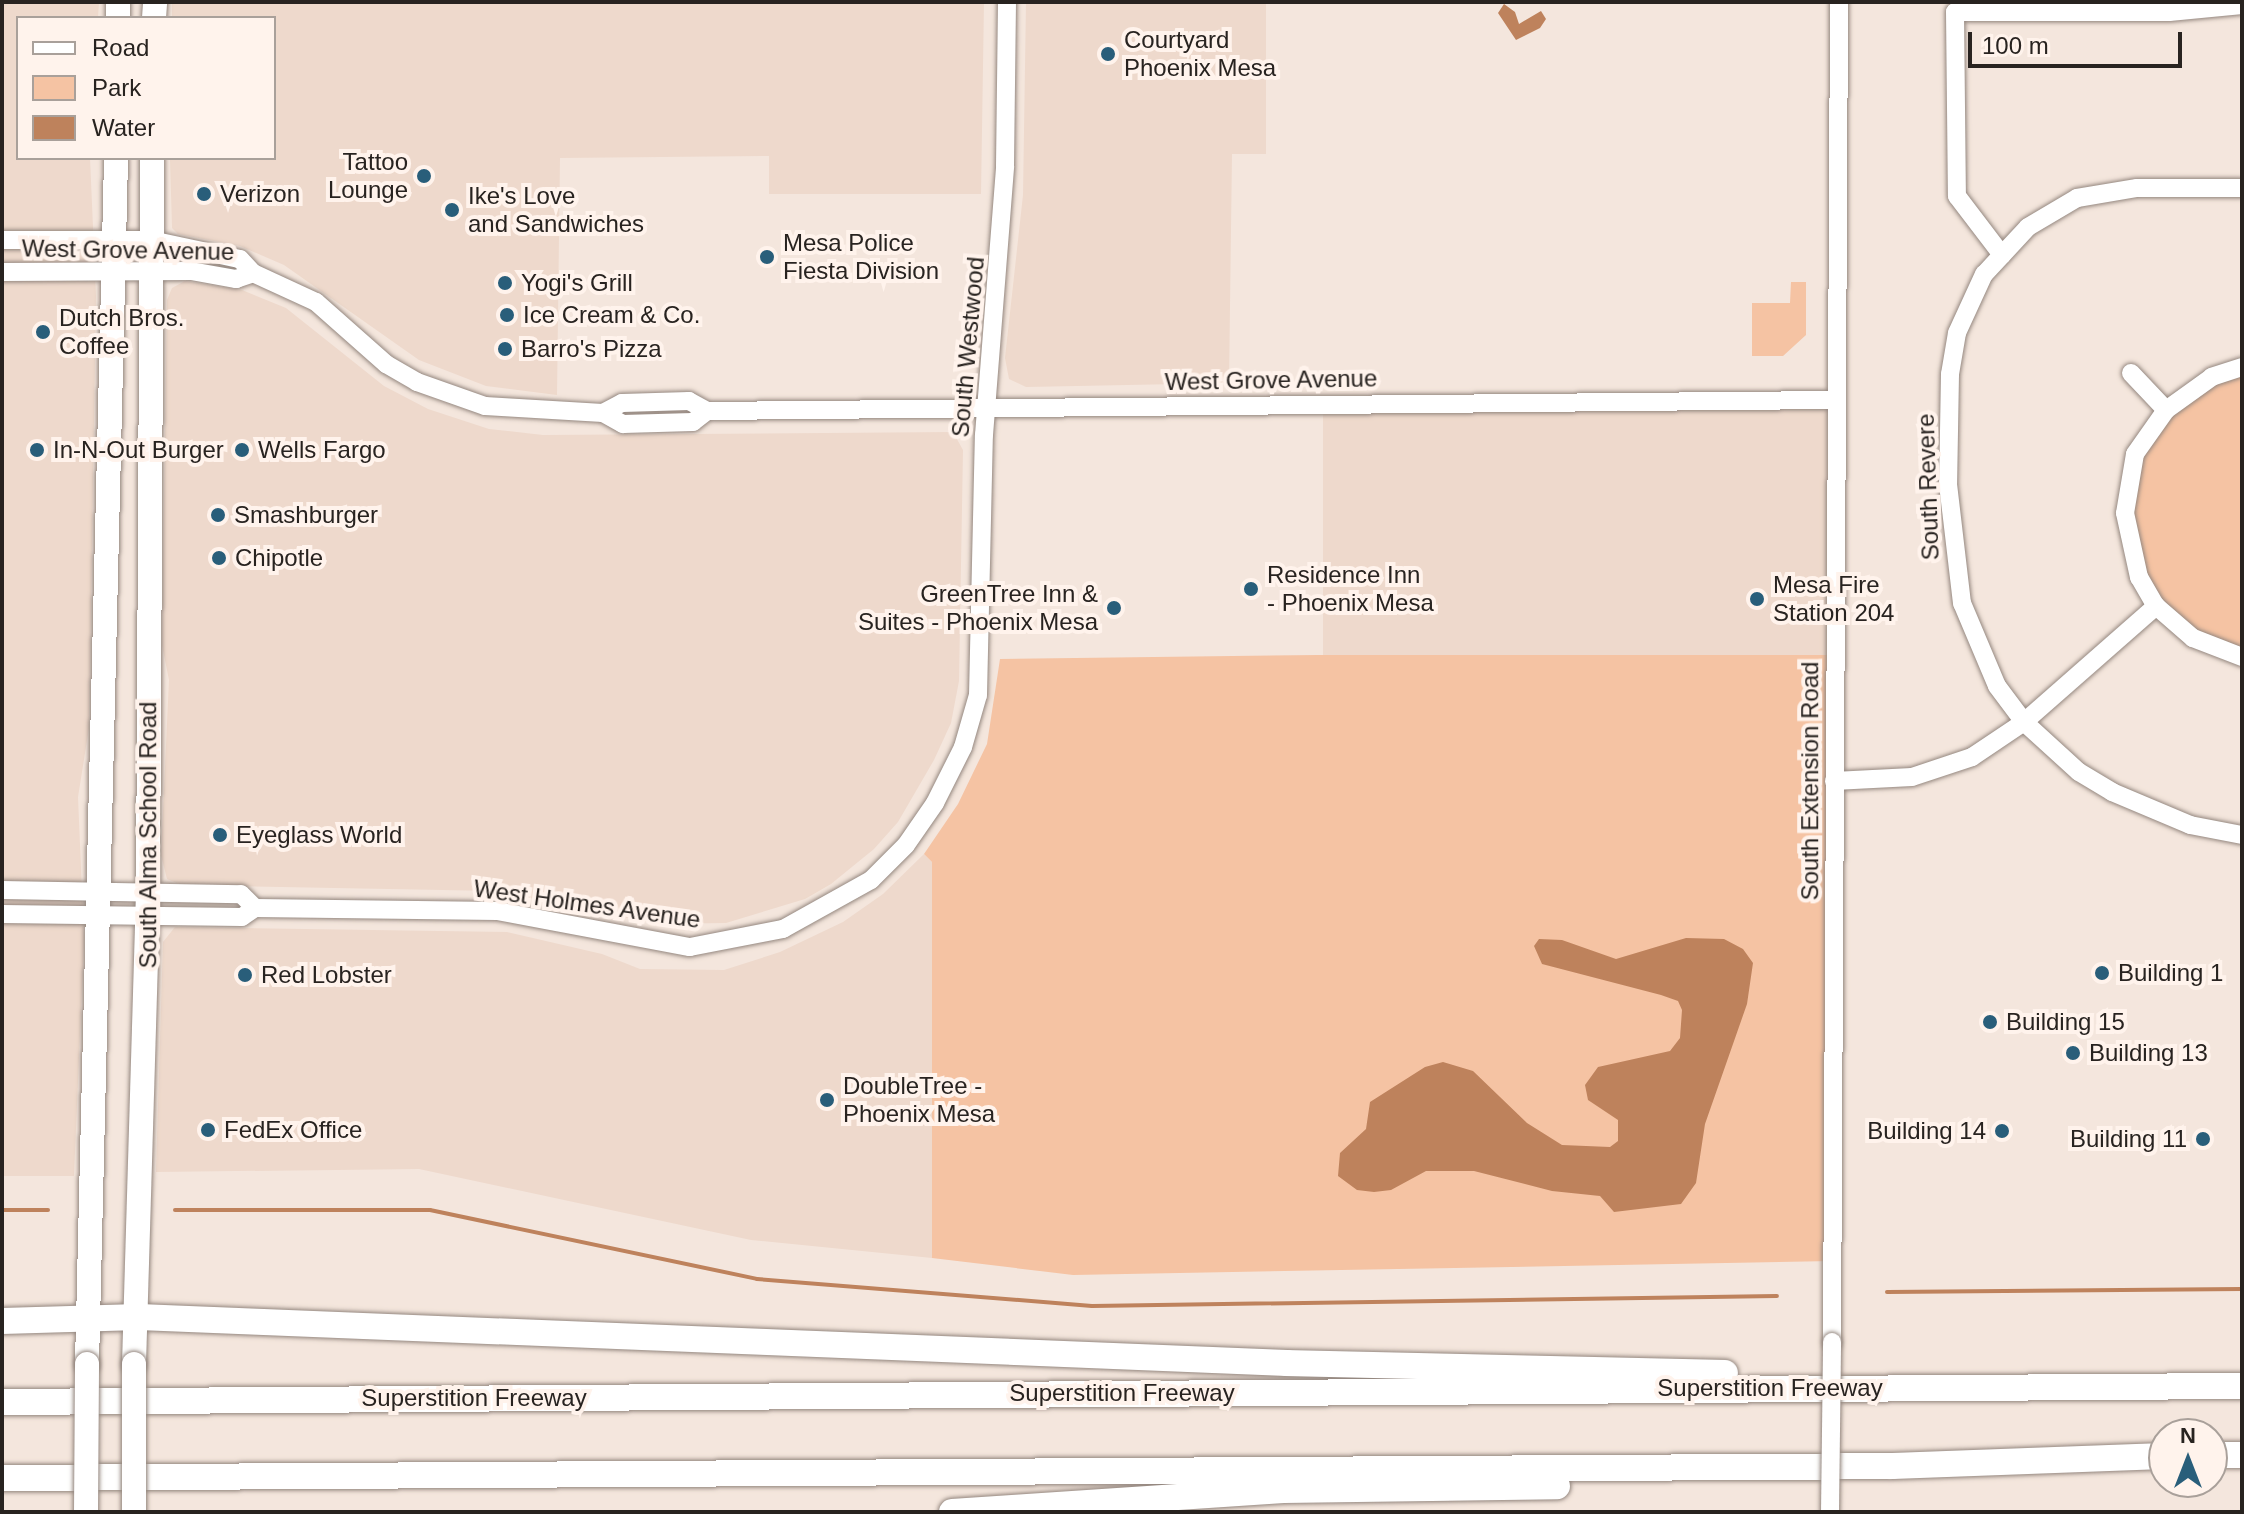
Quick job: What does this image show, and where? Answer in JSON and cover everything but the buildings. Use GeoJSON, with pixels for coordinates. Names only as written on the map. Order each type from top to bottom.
{"type":"FeatureCollection","features":[{"type":"Feature","properties":{"kind":"highway"},"geometry":{"type":"LineString","coordinates":[[2,1321],[139,1317],[1287,1363],[1697,1371],[1892,1387]]}},
{"type":"Feature","properties":{"kind":"highway"},"geometry":{"type":"LineString","coordinates":[[2049,1389],[2242,1375]]}},
{"type":"Feature","properties":{"kind":"highway","name":"Superstition Freeway"},"geometry":{"type":"LineString","coordinates":[[2,1402],[2242,1386]]}},
{"type":"Feature","properties":{"kind":"highway"},"geometry":{"type":"LineString","coordinates":[[2,1478],[1892,1466],[2148,1457]]}},
{"type":"Feature","properties":{"kind":"highway"},"geometry":{"type":"LineString","coordinates":[[952,1512],[1283,1490],[1669,1485],[1892,1466]]}},
{"type":"Feature","properties":{"kind":"main road","name":"South Alma School Road"},"geometry":{"type":"LineString","coordinates":[[86,1512],[87,1318],[100,904],[116,160]]}},
{"type":"Feature","properties":{"kind":"main road","name":"South Alma School Road"},"geometry":{"type":"LineString","coordinates":[[134,1512],[134,1364],[139,1317],[148,917],[152,160]]}},
{"type":"Feature","properties":{"kind":"street","name":"South Westwood"},"geometry":{"type":"LineString","coordinates":[[978,695],[986,407],[1005,166],[1007,2]]}},
{"type":"Feature","properties":{"kind":"street","name":"South Extension Road"},"geometry":{"type":"LineString","coordinates":[[1830,1512],[1839,2]]}},
{"type":"Feature","properties":{"kind":"street"},"geometry":{"type":"LineString","coordinates":[[2002,255],[1957,196],[1955,12],[2169,12],[2242,5]]}},
{"type":"Feature","properties":{"kind":"street","name":"South Revere"},"geometry":{"type":"LineString","coordinates":[[2242,188],[2137,188],[2077,198],[2028,227],[1984,274],[1957,333],[1950,374],[1948,484],[1962,603],[1997,686],[2024,722],[2079,772],[2112,792],[2190,825],[2242,835]]}},
{"type":"Feature","properties":{"kind":"street","name":"West Grove Avenue"},"geometry":{"type":"LineString","coordinates":[[2,240],[151,240],[240,259],[253,273],[316,302],[386,364],[417,382],[485,406],[603,413],[622,403],[675,402],[707,411],[1836,400]]}},
{"type":"Feature","properties":{"kind":"street","name":"West Grove Avenue"},"geometry":{"type":"LineString","coordinates":[[2,272],[150,274],[191,271],[236,279],[253,273]]}},
{"type":"Feature","properties":{"kind":"street"},"geometry":{"type":"LineString","coordinates":[[2242,367],[2212,377],[2166,410],[2135,454],[2125,513],[2139,577],[2156,606],[2193,638],[2242,657]]}},
{"type":"Feature","properties":{"kind":"street"},"geometry":{"type":"LineString","coordinates":[[2131,373],[2166,410]]}},
{"type":"Feature","properties":{"kind":"street"},"geometry":{"type":"LineString","coordinates":[[1834,781],[1880,781],[1943,770],[2024,722],[2156,606]]}},
{"type":"Feature","properties":{"kind":"street","name":"West Holmes Avenue"},"geometry":{"type":"LineString","coordinates":[[2,890],[100,904],[148,917],[242,917],[255,908],[497,911],[690,947],[756,938],[804,921],[849,896],[906,845],[951,774],[978,695]]}},
{"type":"Feature","properties":{"kind":"street","name":"West Holmes Avenue"},"geometry":{"type":"LineString","coordinates":[[2,914],[100,904],[148,892],[241,894],[255,908]]}},
{"type":"Feature","properties":{"kind":"shaded area"},"geometry":{"type":"Polygon","coordinates":[[[2,2],[99,2],[98,16],[16,16],[16,160],[90,160],[96,296],[89,728],[78,797],[84,940],[74,1176],[2,1176],[2,2]]]}},
{"type":"Feature","properties":{"kind":"shaded area"},"geometry":{"type":"Polygon","coordinates":[[[172,2],[984,2],[981,194],[769,194],[769,156],[560,158],[557,395],[486,386],[419,360],[284,265],[240,246],[178,234],[172,228],[170,160],[276,160],[276,16],[172,16],[172,2]]]}},
{"type":"Feature","properties":{"kind":"shaded area"},"geometry":{"type":"Polygon","coordinates":[[[1026,2],[1266,2],[1266,154],[1232,154],[1229,383],[1026,387],[1009,379],[1005,358],[1023,195],[1026,2]]]}},
{"type":"Feature","properties":{"kind":"shaded area"},"geometry":{"type":"Polygon","coordinates":[[[185,281],[242,290],[286,308],[384,386],[428,409],[489,429],[543,435],[953,432],[963,450],[959,681],[951,723],[934,760],[898,822],[874,849],[831,884],[805,899],[726,923],[657,924],[496,891],[182,885],[167,879],[161,855],[169,680],[162,645],[167,300],[172,288],[185,281]]]}},
{"type":"Feature","properties":{"kind":"shaded area"},"geometry":{"type":"Polygon","coordinates":[[[1323,400],[1836,400],[1836,655],[1323,655],[1323,400]]]}},
{"type":"Feature","properties":{"kind":"shaded area"},"geometry":{"type":"Polygon","coordinates":[[[924,854],[932,862],[932,1258],[751,1240],[419,1169],[156,1172],[163,942],[175,927],[507,932],[602,954],[640,969],[724,970],[780,952],[843,922],[883,894],[924,854]]]}},
{"type":"Feature","properties":{"kind":"green space"},"geometry":{"type":"Polygon","coordinates":[[[1791,282],[1806,282],[1806,335],[1783,356],[1752,356],[1752,303],[1790,303],[1791,282]]]}},
{"type":"Feature","properties":{"kind":"green space"},"geometry":{"type":"Polygon","coordinates":[[[2242,374],[2242,650],[2197,632],[2162,602],[2145,574],[2132,513],[2142,456],[2171,415],[2215,384],[2242,374]]]}},
{"type":"Feature","properties":{"kind":"green space"},"geometry":{"type":"Polygon","coordinates":[[[1318,655],[1835,655],[1833,1261],[1073,1275],[932,1258],[932,862],[924,854],[958,804],[987,744],[1000,659],[1318,655]]]}},
{"type":"Feature","properties":{"kind":"water"},"geometry":{"type":"Polygon","coordinates":[[[1504,4],[1515,12],[1519,24],[1541,11],[1546,19],[1540,28],[1516,40],[1498,13],[1504,4]]]}},
{"type":"Feature","properties":{"kind":"water"},"geometry":{"type":"Polygon","coordinates":[[[1686,938],[1724,939],[1743,949],[1753,963],[1747,1004],[1705,1124],[1696,1183],[1681,1204],[1614,1212],[1600,1196],[1552,1191],[1474,1171],[1426,1171],[1391,1190],[1374,1192],[1357,1190],[1338,1176],[1340,1153],[1366,1129],[1370,1102],[1425,1067],[1443,1062],[1473,1071],[1527,1123],[1562,1145],[1610,1147],[1618,1141],[1618,1120],[1588,1100],[1585,1085],[1598,1067],[1670,1051],[1680,1038],[1682,1010],[1678,1001],[1661,995],[1542,964],[1534,946],[1539,939],[1562,940],[1616,959],[1686,938]]]}},
{"type":"Feature","properties":{"kind":"waterway"},"geometry":{"type":"LineString","coordinates":[[2,1210],[48,1210]]}},
{"type":"Feature","properties":{"kind":"waterway"},"geometry":{"type":"LineString","coordinates":[[175,1210],[430,1210],[757,1279],[1092,1306],[1777,1296]]}},
{"type":"Feature","properties":{"kind":"waterway"},"geometry":{"type":"LineString","coordinates":[[1887,1292],[2242,1289]]}},
{"type":"Feature","properties":{"kind":"place","name":"Courtyard Phoenix Mesa"},"geometry":{"type":"Point","coordinates":[1108,54]}},
{"type":"Feature","properties":{"kind":"place","name":"Tattoo Lounge"},"geometry":{"type":"Point","coordinates":[424,176]}},
{"type":"Feature","properties":{"kind":"place","name":"Verizon"},"geometry":{"type":"Point","coordinates":[204,194]}},
{"type":"Feature","properties":{"kind":"place","name":"Ike's Love and Sandwiches"},"geometry":{"type":"Point","coordinates":[452,210]}},
{"type":"Feature","properties":{"kind":"place","name":"Mesa Police Fiesta Division"},"geometry":{"type":"Point","coordinates":[767,257]}},
{"type":"Feature","properties":{"kind":"place","name":"Yogi's Grill"},"geometry":{"type":"Point","coordinates":[505,283]}},
{"type":"Feature","properties":{"kind":"place","name":"Ice Cream & Co."},"geometry":{"type":"Point","coordinates":[507,315]}},
{"type":"Feature","properties":{"kind":"place","name":"Dutch Bros. Coffee"},"geometry":{"type":"Point","coordinates":[43,332]}},
{"type":"Feature","properties":{"kind":"place","name":"Barro's Pizza"},"geometry":{"type":"Point","coordinates":[505,349]}},
{"type":"Feature","properties":{"kind":"place","name":"In-N-Out Burger"},"geometry":{"type":"Point","coordinates":[37,450]}},
{"type":"Feature","properties":{"kind":"place","name":"Wells Fargo"},"geometry":{"type":"Point","coordinates":[242,450]}},
{"type":"Feature","properties":{"kind":"place","name":"Smashburger"},"geometry":{"type":"Point","coordinates":[218,515]}},
{"type":"Feature","properties":{"kind":"place","name":"Chipotle"},"geometry":{"type":"Point","coordinates":[219,558]}},
{"type":"Feature","properties":{"kind":"place","name":"Residence Inn - Phoenix Mesa"},"geometry":{"type":"Point","coordinates":[1251,589]}},
{"type":"Feature","properties":{"kind":"place","name":"Mesa Fire Station 204"},"geometry":{"type":"Point","coordinates":[1757,599]}},
{"type":"Feature","properties":{"kind":"place","name":"GreenTree Inn & Suites - Phoenix Mesa"},"geometry":{"type":"Point","coordinates":[1114,608]}},
{"type":"Feature","properties":{"kind":"place","name":"Eyeglass World"},"geometry":{"type":"Point","coordinates":[220,835]}},
{"type":"Feature","properties":{"kind":"place","name":"Building 1"},"geometry":{"type":"Point","coordinates":[2102,973]}},
{"type":"Feature","properties":{"kind":"place","name":"Red Lobster"},"geometry":{"type":"Point","coordinates":[245,975]}},
{"type":"Feature","properties":{"kind":"place","name":"Building 15"},"geometry":{"type":"Point","coordinates":[1990,1022]}},
{"type":"Feature","properties":{"kind":"place","name":"Building 13"},"geometry":{"type":"Point","coordinates":[2073,1053]}},
{"type":"Feature","properties":{"kind":"place","name":"DoubleTree - Phoenix Mesa"},"geometry":{"type":"Point","coordinates":[827,1100]}},
{"type":"Feature","properties":{"kind":"place","name":"FedEx Office"},"geometry":{"type":"Point","coordinates":[208,1130]}},
{"type":"Feature","properties":{"kind":"place","name":"Building 14"},"geometry":{"type":"Point","coordinates":[2002,1131]}},
{"type":"Feature","properties":{"kind":"place","name":"Building 11"},"geometry":{"type":"Point","coordinates":[2203,1139]}}]}
